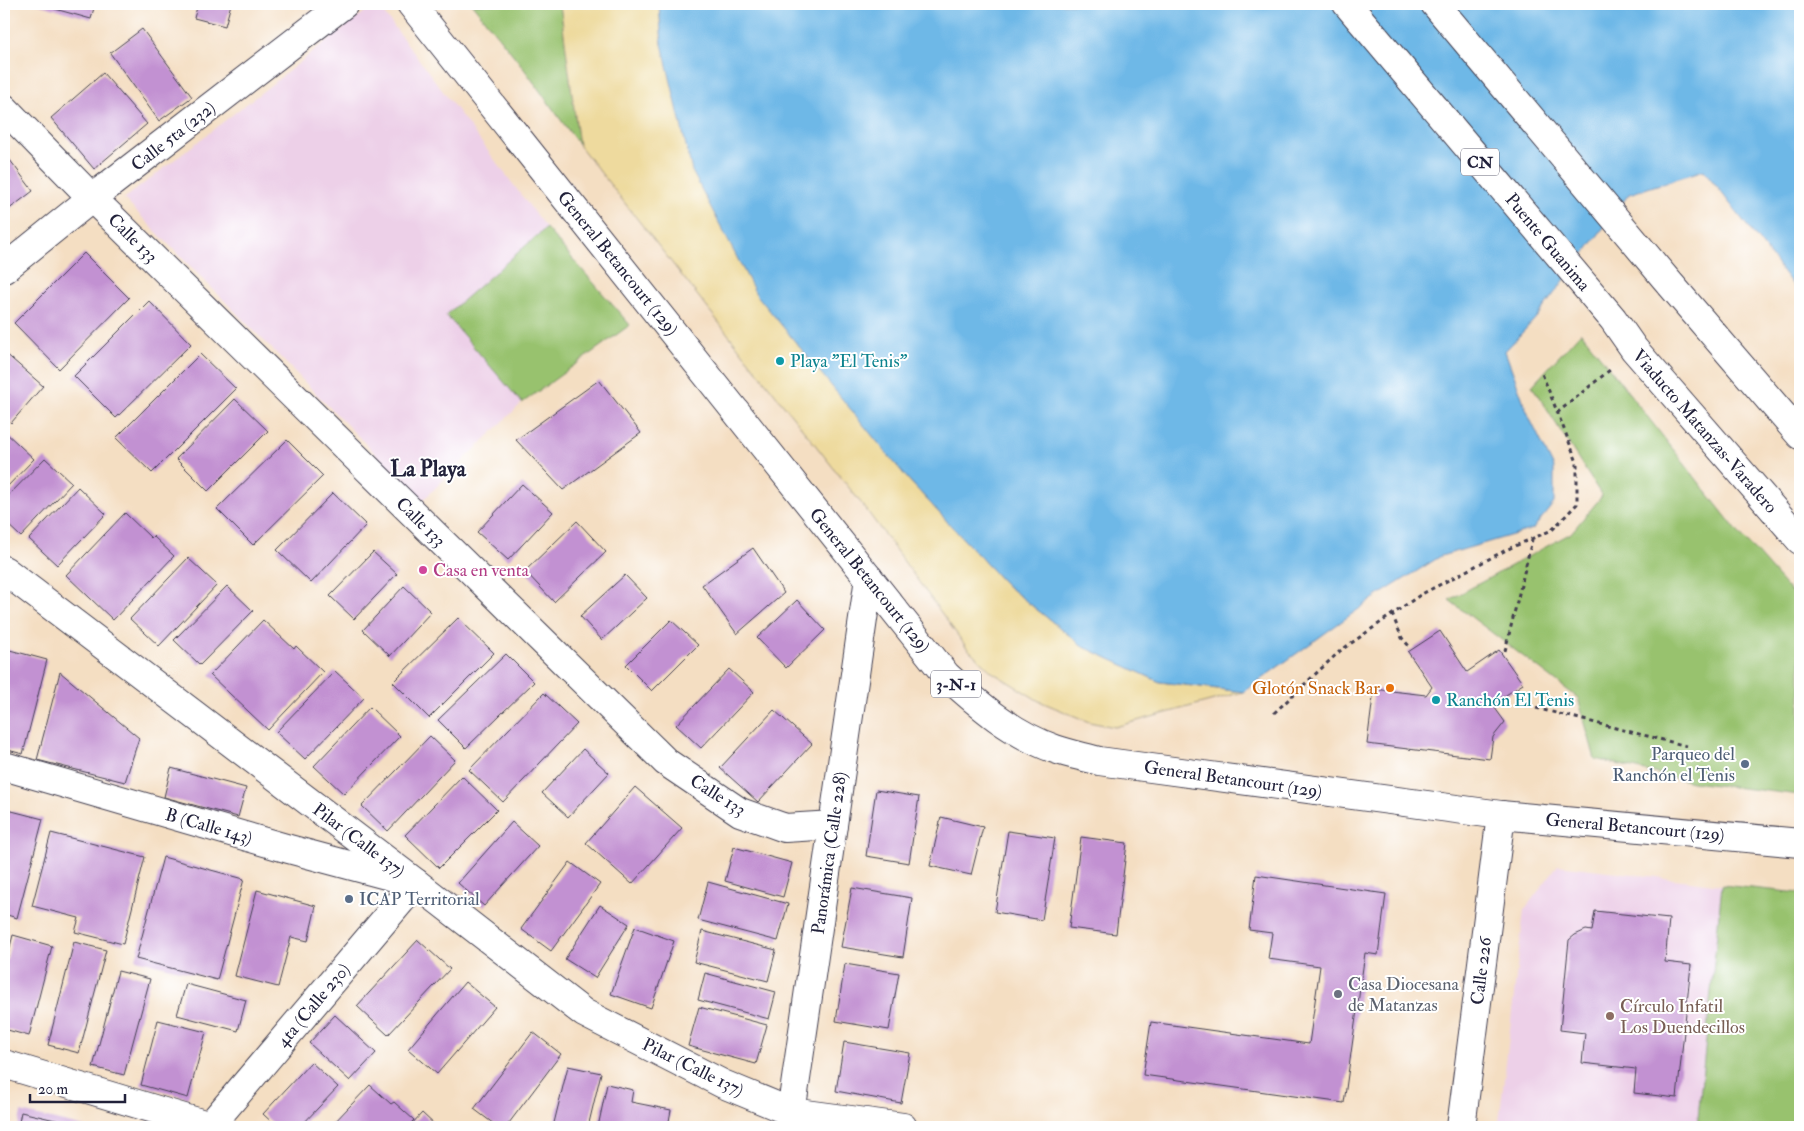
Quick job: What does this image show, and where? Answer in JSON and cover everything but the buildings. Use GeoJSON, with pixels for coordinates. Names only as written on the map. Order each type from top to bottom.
{"type":"FeatureCollection","features":[{"type":"Feature","properties":{"kind":"main road","name":"Calle 5ta (232)"},"geometry":{"type":"LineString","coordinates":[[4,269],[92,198],[344,4]]}},
{"type":"Feature","properties":{"kind":"main road","name":"General Betancourt (129)"},"geometry":{"type":"LineString","coordinates":[[412,4],[946,675],[985,710],[1018,732],[1054,749],[1100,761],[1502,815],[1800,843]]}},
{"type":"Feature","properties":{"kind":"main road","name":"Puente Guanima"},"geometry":{"type":"LineString","coordinates":[[1347,4],[1613,320]]}},
{"type":"Feature","properties":{"kind":"main road"},"geometry":{"type":"LineString","coordinates":[[1435,4],[1665,278],[1800,435]]}},
{"type":"Feature","properties":{"kind":"main road","name":"Calle 133"},"geometry":{"type":"LineString","coordinates":[[4,108],[92,198],[666,762],[740,812],[785,828],[833,825]]}},
{"type":"Feature","properties":{"kind":"main road","name":"Viaducto Matanzas-Varadero"},"geometry":{"type":"LineString","coordinates":[[1613,320],[1640,356],[1800,540]]}},
{"type":"Feature","properties":{"kind":"main road","name":"Pilar (Calle 137)"},"geometry":{"type":"LineString","coordinates":[[4,570],[584,1013],[790,1120],[903,1127]]}},
{"type":"Feature","properties":{"kind":"main road","name":"Panorámica (Calle 228)"},"geometry":{"type":"LineString","coordinates":[[790,1120],[869,578]]}},
{"type":"Feature","properties":{"kind":"main road","name":"B (Calle 143)"},"geometry":{"type":"LineString","coordinates":[[4,766],[289,849],[416,883]]}},
{"type":"Feature","properties":{"kind":"main road","name":"Calle 226"},"geometry":{"type":"LineString","coordinates":[[1465,1124],[1502,815]]}},
{"type":"Feature","properties":{"kind":"main road","name":"4ta (Calle 230)"},"geometry":{"type":"LineString","coordinates":[[211,1127],[416,883]]}},
{"type":"Feature","properties":{"kind":"main road"},"geometry":{"type":"LineString","coordinates":[[4,1064],[211,1127]]}},
{"type":"Feature","properties":{"kind":"path"},"geometry":{"type":"LineString","coordinates":[[1557,413],[1618,363]]}},
{"type":"Feature","properties":{"kind":"path"},"geometry":{"type":"LineString","coordinates":[[1274,713],[1340,651],[1420,594],[1508,549],[1552,530],[1577,504],[1577,462],[1541,371]]}},
{"type":"Feature","properties":{"kind":"path"},"geometry":{"type":"LineString","coordinates":[[1505,650],[1532,539]]}},
{"type":"Feature","properties":{"kind":"path"},"geometry":{"type":"LineString","coordinates":[[1392,614],[1402,638],[1408,646]]}},
{"type":"Feature","properties":{"kind":"path"},"geometry":{"type":"LineString","coordinates":[[1536,708],[1687,746]]}},
{"type":"Feature","properties":{"kind":"shaded area"},"geometry":{"type":"Polygon","coordinates":[[[377,4],[546,228],[446,315],[522,403],[422,501],[124,199],[377,4]]]}},
{"type":"Feature","properties":{"kind":"shaded area","name":"Círculo Infatil Los Duendecillos"},"geometry":{"type":"Polygon","coordinates":[[[1558,865],[1722,885],[1697,1127],[1539,1127],[1499,1122],[1524,910],[1558,865]]]}},
{"type":"Feature","properties":{"kind":"green space"},"geometry":{"type":"Polygon","coordinates":[[[472,4],[560,4],[579,145],[519,62],[472,4]]]}},
{"type":"Feature","properties":{"kind":"green space"},"geometry":{"type":"Polygon","coordinates":[[[546,228],[630,325],[522,403],[446,315],[546,228]]]}},
{"type":"Feature","properties":{"kind":"green space"},"geometry":{"type":"Polygon","coordinates":[[[1581,332],[1738,532],[1800,602],[1800,795],[1692,782],[1595,759],[1578,698],[1449,600],[1571,533],[1602,496],[1532,386],[1581,332]]]}},
{"type":"Feature","properties":{"kind":"green space"},"geometry":{"type":"Polygon","coordinates":[[[1722,885],[1800,893],[1800,1127],[1697,1127],[1722,885]]]}},
{"type":"Feature","properties":{"kind":"sand","name":"Playa \"El Tenis\""},"geometry":{"type":"Polygon","coordinates":[[[560,4],[659,4],[662,44],[907,478],[1006,585],[1084,647],[1160,682],[1243,692],[1115,727],[1089,722],[1039,701],[992,672],[967,648],[865,508],[579,145],[560,4]]]}},
{"type":"Feature","properties":{"kind":"water"},"geometry":{"type":"Polygon","coordinates":[[[659,4],[1800,4],[1800,294],[1704,170],[1629,194],[1535,319],[1505,351],[1530,419],[1554,468],[1554,503],[1533,529],[1441,556],[1377,596],[1243,692],[1160,682],[1084,647],[1006,585],[907,478],[756,294],[692,171],[662,44],[659,4]]]}},
{"type":"Feature","properties":{"kind":"place","name":"Playa \"El Tenis\""},"geometry":{"type":"Point","coordinates":[780,361]}},
{"type":"Feature","properties":{"kind":"place","name":"Casa en venta"},"geometry":{"type":"Point","coordinates":[423,570]}},
{"type":"Feature","properties":{"kind":"place","name":"Glotón Snack Bar"},"geometry":{"type":"Point","coordinates":[1390,688]}},
{"type":"Feature","properties":{"kind":"place","name":"Ranchón El Tenis"},"geometry":{"type":"Point","coordinates":[1436,700]}},
{"type":"Feature","properties":{"kind":"place","name":"Parqueo del Ranchón el Tenis"},"geometry":{"type":"Point","coordinates":[1745,764]}},
{"type":"Feature","properties":{"kind":"place","name":"ICAP Territorial"},"geometry":{"type":"Point","coordinates":[349,899]}},
{"type":"Feature","properties":{"kind":"place","name":"Casa Diocesana de Matanzas"},"geometry":{"type":"Point","coordinates":[1338,994]}},
{"type":"Feature","properties":{"kind":"place","name":"Círculo Infatil Los Duendecillos"},"geometry":{"type":"Point","coordinates":[1610,1016]}},
{"type":"Feature","properties":{"kind":"district","name":"La Playa"},"geometry":{"type":"Point","coordinates":[428,468]}}]}
